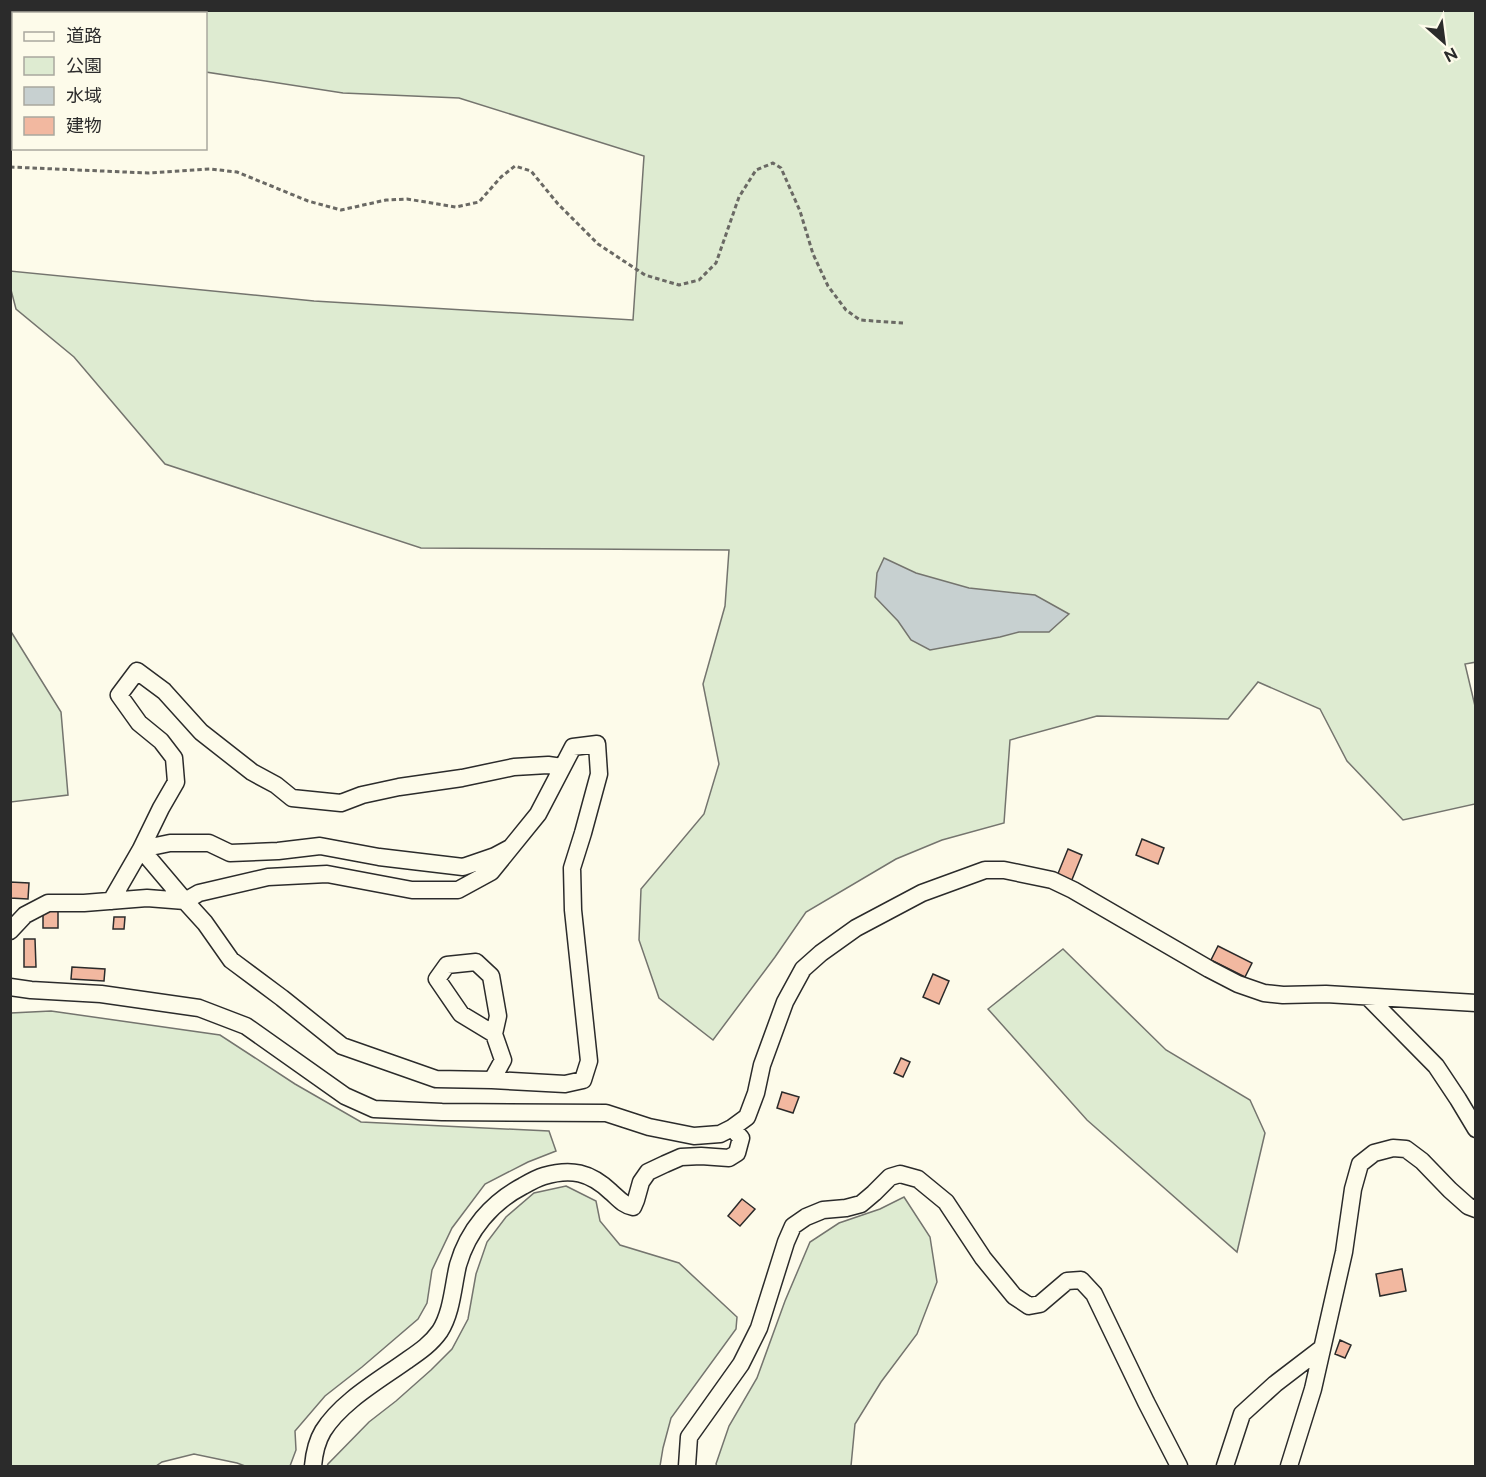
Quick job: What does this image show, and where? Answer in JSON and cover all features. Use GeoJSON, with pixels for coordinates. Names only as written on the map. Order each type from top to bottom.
{"type":"FeatureCollection","features":[{"type":"Feature","properties":{"kind":"street"},"geometry":{"type":"LineString","coordinates":[[111,901],[176,782],[174,758],[161,741],[139,723],[119,695],[137,672],[164,691],[201,732],[252,772],[276,785],[292,798],[341,803],[362,795],[399,787],[462,778],[514,767],[548,765],[562,767]]}},
{"type":"Feature","properties":{"kind":"street"},"geometry":{"type":"LineString","coordinates":[[10,931],[25,915],[48,903],[84,903],[147,898],[184,902],[199,893],[268,877],[327,874],[412,890],[458,890],[491,872],[538,814],[573,747],[597,744],[599,774],[572,868],[573,910],[589,1061],[583,1080],[565,1084],[436,1079],[342,1046],[231,960],[205,923],[184,902],[141,849]]}},
{"type":"Feature","properties":{"kind":"street"},"geometry":{"type":"LineString","coordinates":[[141,849],[170,843],[209,843],[230,853],[320,846],[379,857],[464,867],[510,848]]}},
{"type":"Feature","properties":{"kind":"street"},"geometry":{"type":"LineString","coordinates":[[10,987],[101,994],[199,1008],[246,1026],[345,1096],[374,1109],[442,1112],[606,1113],[649,1127],[694,1136],[720,1134],[747,1117],[756,1093],[762,1065],[785,1002],[803,969],[856,928],[922,893],[985,870],[1004,870],[1052,880],[1209,969],[1238,984],[1264,993],[1326,994],[1476,1003]]}},
{"type":"Feature","properties":{"kind":"street"},"geometry":{"type":"LineString","coordinates":[[1368,997],[1436,1066],[1476,1129]]}},
{"type":"Feature","properties":{"kind":"street"},"geometry":{"type":"LineString","coordinates":[[492,1080],[503,1060],[494,1034]]}},
{"type":"Feature","properties":{"kind":"street"},"geometry":{"type":"LineString","coordinates":[[313,1467],[314,1455],[322,1432],[340,1410],[426,1348],[441,1330],[449,1308],[459,1263],[473,1231],[489,1210],[508,1194],[542,1176],[567,1172],[583,1173],[601,1183],[626,1206],[633,1207],[641,1182],[648,1172],[681,1157],[729,1158],[737,1153],[741,1138],[732,1128]]}},
{"type":"Feature","properties":{"kind":"street"},"geometry":{"type":"LineString","coordinates":[[1288,1467],[1313,1389],[1344,1252],[1353,1189],[1360,1164],[1374,1153],[1393,1148],[1407,1149],[1468,1206],[1476,1209]]}},
{"type":"Feature","properties":{"kind":"street"},"geometry":{"type":"LineString","coordinates":[[687,1467],[689,1437],[741,1364],[759,1328],[793,1226],[806,1217],[823,1210],[861,1204],[890,1177],[900,1174],[918,1179],[946,1202],[983,1258],[1014,1296],[1029,1306],[1040,1304],[1067,1281],[1081,1280],[1094,1294],[1179,1467]]}},
{"type":"Feature","properties":{"kind":"street"},"geometry":{"type":"LineString","coordinates":[[1225,1467],[1242,1413],[1322,1348]]}},
{"type":"Feature","properties":{"kind":"path"},"geometry":{"type":"LineString","coordinates":[[10,167],[148,173],[210,169],[237,172],[308,201],[341,210],[386,200],[407,199],[456,207],[479,202],[501,177],[515,166],[531,171],[558,204],[598,244],[645,275],[679,285],[699,280],[716,263],[739,197],[756,170],[773,163],[781,168],[800,211],[813,254],[828,285],[846,310],[860,320],[903,323]]}},
{"type":"Feature","properties":{"kind":"green space"},"geometry":{"type":"Polygon","coordinates":[[[11,11],[1475,11],[1476,662],[1465,664],[1475,706],[1475,804],[1403,820],[1347,761],[1320,709],[1258,682],[1228,719],[1097,716],[1010,740],[1004,823],[942,840],[896,859],[806,912],[713,1040],[659,998],[639,940],[641,889],[704,814],[719,764],[703,684],[725,606],[729,550],[421,548],[165,464],[74,357],[16,309],[11,290],[10,271],[314,301],[633,320],[644,156],[459,98],[343,93],[207,72],[207,12],[12,12],[11,51],[11,11]]]}},
{"type":"Feature","properties":{"kind":"green space"},"geometry":{"type":"Polygon","coordinates":[[[10,630],[61,712],[68,795],[11,802],[10,630]]]}},
{"type":"Feature","properties":{"kind":"green space"},"geometry":{"type":"Polygon","coordinates":[[[1063,949],[1166,1050],[1250,1100],[1265,1133],[1237,1252],[1087,1120],[988,1009],[1063,949]]]}},
{"type":"Feature","properties":{"kind":"green space"},"geometry":{"type":"Polygon","coordinates":[[[51,1011],[220,1035],[295,1084],[361,1122],[549,1131],[556,1151],[528,1162],[485,1184],[452,1228],[432,1270],[427,1303],[418,1319],[325,1396],[295,1431],[296,1450],[290,1466],[245,1466],[194,1454],[162,1462],[156,1466],[11,1466],[11,1013],[51,1011]]]}},
{"type":"Feature","properties":{"kind":"green space"},"geometry":{"type":"Polygon","coordinates":[[[566,1186],[596,1201],[600,1221],[620,1245],[679,1263],[737,1317],[736,1329],[671,1418],[660,1466],[327,1466],[369,1422],[396,1401],[452,1349],[468,1319],[476,1274],[487,1242],[506,1217],[534,1193],[566,1186]]]}},
{"type":"Feature","properties":{"kind":"green space"},"geometry":{"type":"Polygon","coordinates":[[[904,1197],[930,1237],[937,1282],[917,1334],[881,1382],[855,1424],[851,1466],[717,1466],[729,1426],[757,1378],[785,1301],[810,1242],[839,1223],[880,1209],[904,1197]]]}},
{"type":"Feature","properties":{"kind":"water"},"geometry":{"type":"Polygon","coordinates":[[[884,558],[916,573],[969,588],[1035,595],[1069,614],[1049,632],[1019,632],[930,650],[911,640],[898,621],[875,597],[877,573],[884,558]]]}},
{"type":"Feature","properties":{"kind":"building"},"geometry":{"type":"Polygon","coordinates":[[[1142,839],[1164,848],[1158,864],[1136,855],[1142,839]]]}},
{"type":"Feature","properties":{"kind":"building"},"geometry":{"type":"Polygon","coordinates":[[[1068,849],[1082,855],[1071,882],[1057,876],[1068,849]]]}},
{"type":"Feature","properties":{"kind":"building"},"geometry":{"type":"Polygon","coordinates":[[[10,882],[29,883],[28,899],[10,898],[10,882]]]}},
{"type":"Feature","properties":{"kind":"building"},"geometry":{"type":"Polygon","coordinates":[[[43,911],[58,911],[58,928],[43,928],[43,911]]]}},
{"type":"Feature","properties":{"kind":"building"},"geometry":{"type":"Polygon","coordinates":[[[114,917],[125,917],[124,929],[113,929],[114,917]]]}},
{"type":"Feature","properties":{"kind":"building"},"geometry":{"type":"Polygon","coordinates":[[[24,939],[35,939],[36,967],[24,967],[24,939]]]}},
{"type":"Feature","properties":{"kind":"building"},"geometry":{"type":"Polygon","coordinates":[[[1218,946],[1252,963],[1245,977],[1211,960],[1218,946]]]}},
{"type":"Feature","properties":{"kind":"building"},"geometry":{"type":"Polygon","coordinates":[[[72,967],[105,969],[104,981],[71,979],[72,967]]]}},
{"type":"Feature","properties":{"kind":"building"},"geometry":{"type":"Polygon","coordinates":[[[933,974],[949,981],[939,1004],[923,997],[933,974]]]}},
{"type":"Feature","properties":{"kind":"building"},"geometry":{"type":"Polygon","coordinates":[[[901,1058],[910,1062],[903,1077],[894,1073],[901,1058]]]}},
{"type":"Feature","properties":{"kind":"building"},"geometry":{"type":"Polygon","coordinates":[[[782,1092],[799,1097],[793,1113],[777,1108],[782,1092]]]}},
{"type":"Feature","properties":{"kind":"building"},"geometry":{"type":"Polygon","coordinates":[[[742,1199],[755,1209],[740,1226],[728,1216],[742,1199]]]}},
{"type":"Feature","properties":{"kind":"building"},"geometry":{"type":"Polygon","coordinates":[[[1402,1269],[1406,1291],[1380,1296],[1376,1274],[1402,1269]]]}},
{"type":"Feature","properties":{"kind":"building"},"geometry":{"type":"Polygon","coordinates":[[[1340,1340],[1351,1345],[1345,1358],[1335,1354],[1340,1340]]]}}]}
